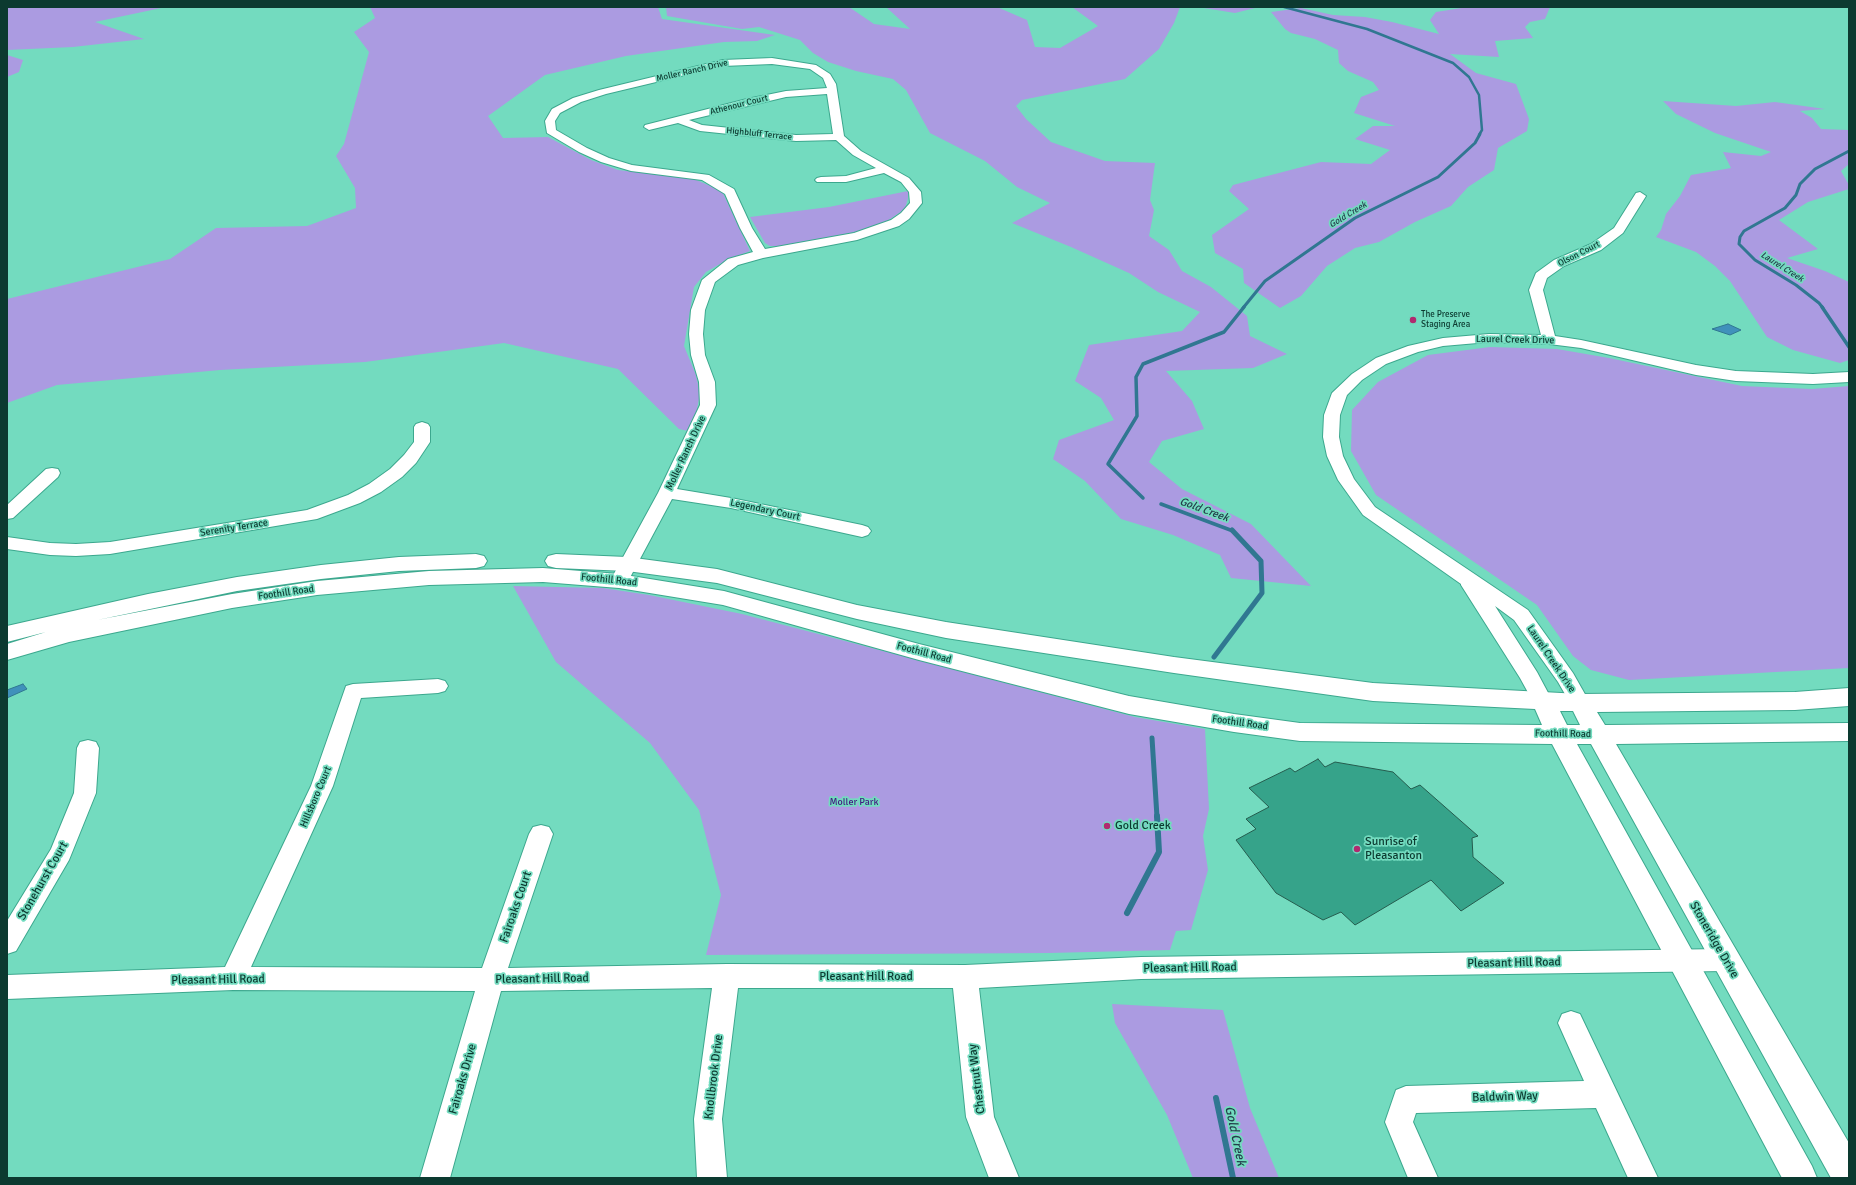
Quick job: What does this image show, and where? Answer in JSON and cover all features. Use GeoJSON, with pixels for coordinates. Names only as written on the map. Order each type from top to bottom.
{"type":"FeatureCollection","features":[{"type":"Feature","properties":{"kind":"main road","name":"Foothill Road"},"geometry":{"type":"LineString","coordinates":[[7,634],[148,601],[237,584],[321,572],[437,562],[551,561],[624,572],[677,589],[724,598],[919,652],[1129,705],[1234,723],[1300,732],[1597,735],[1849,732]]}},
{"type":"Feature","properties":{"kind":"main road","name":"Foothill Road"},"geometry":{"type":"LineString","coordinates":[[7,652],[68,634],[232,601],[316,588],[428,578],[624,572],[716,576],[857,612],[931,627],[1167,664],[1373,692],[1580,703],[1795,701],[1849,697]]}},
{"type":"Feature","properties":{"kind":"main road"},"geometry":{"type":"LineString","coordinates":[[1543,702],[1800,1178]]}},
{"type":"Feature","properties":{"kind":"main road","name":"Stoneridge Drive"},"geometry":{"type":"LineString","coordinates":[[1580,703],[1849,1176]]}},
{"type":"Feature","properties":{"kind":"street","name":"Moller Ranch Drive"},"geometry":{"type":"LineString","coordinates":[[624,572],[667,493],[708,405],[707,382],[698,355],[696,334],[698,310],[708,280],[733,262],[761,254],[857,236],[879,230],[901,219],[916,203],[916,192],[904,180],[857,152],[839,137],[831,84],[827,76],[812,67],[772,61],[723,63],[577,100],[556,111],[550,121],[551,131],[561,139],[605,160],[631,168],[705,177],[730,192],[746,228],[761,254]]}},
{"type":"Feature","properties":{"kind":"street","name":"Athenour Court"},"geometry":{"type":"LineString","coordinates":[[649,127],[747,102],[786,94],[831,91]]}},
{"type":"Feature","properties":{"kind":"street","name":"Highbluff Terrace"},"geometry":{"type":"LineString","coordinates":[[680,120],[700,128],[796,138],[839,137]]}},
{"type":"Feature","properties":{"kind":"street"},"geometry":{"type":"LineString","coordinates":[[820,180],[846,180],[887,169]]}},
{"type":"Feature","properties":{"kind":"street","name":"Olson Court"},"geometry":{"type":"LineString","coordinates":[[1549,340],[1536,290],[1542,276],[1560,263],[1596,247],[1619,230],[1640,196]]}},
{"type":"Feature","properties":{"kind":"street","name":"Laurel Creek Drive"},"geometry":{"type":"LineString","coordinates":[[1580,703],[1566,678],[1521,614],[1369,511],[1346,480],[1335,456],[1331,437],[1332,415],[1340,393],[1357,377],[1381,361],[1413,349],[1443,342],[1489,338],[1549,340],[1615,350],[1696,370],[1736,376],[1790,379],[1848,377]]}},
{"type":"Feature","properties":{"kind":"street","name":"Serenity Terrace"},"geometry":{"type":"LineString","coordinates":[[7,543],[50,549],[76,550],[110,548],[312,515],[354,499],[375,488],[396,473],[410,459],[422,442],[422,427]]}},
{"type":"Feature","properties":{"kind":"street"},"geometry":{"type":"LineString","coordinates":[[7,514],[52,473]]}},
{"type":"Feature","properties":{"kind":"street","name":"Legendary Court"},"geometry":{"type":"LineString","coordinates":[[667,493],[731,503],[862,531]]}},
{"type":"Feature","properties":{"kind":"street","name":"Laurel Creek Drive"},"geometry":{"type":"LineString","coordinates":[[1463,576],[1503,633],[1530,677],[1543,702]]}},
{"type":"Feature","properties":{"kind":"street","name":"Hillsboro Court"},"geometry":{"type":"LineString","coordinates":[[233,978],[322,786],[353,691],[438,686]]}},
{"type":"Feature","properties":{"kind":"street","name":"Stonehurst Court"},"geometry":{"type":"LineString","coordinates":[[7,943],[61,853],[85,794],[88,748]]}},
{"type":"Feature","properties":{"kind":"street","name":"Fairoaks Court"},"geometry":{"type":"LineString","coordinates":[[490,980],[541,834]]}},
{"type":"Feature","properties":{"kind":"street","name":"Pleasant Hill Road"},"geometry":{"type":"LineString","coordinates":[[7,987],[233,978],[490,980],[727,976],[965,977],[1141,968],[1725,960]]}},
{"type":"Feature","properties":{"kind":"street","name":"Knollbrook Drive"},"geometry":{"type":"LineString","coordinates":[[712,1178],[708,1119],[727,976]]}},
{"type":"Feature","properties":{"kind":"street","name":"Chestnut Way"},"geometry":{"type":"LineString","coordinates":[[965,977],[980,1117],[1004,1178]]}},
{"type":"Feature","properties":{"kind":"street","name":"Fairoaks Drive"},"geometry":{"type":"LineString","coordinates":[[435,1178],[490,980]]}},
{"type":"Feature","properties":{"kind":"street"},"geometry":{"type":"LineString","coordinates":[[1571,1023],[1643,1178]]}},
{"type":"Feature","properties":{"kind":"street","name":"Baldwin Way"},"geometry":{"type":"LineString","coordinates":[[1423,1178],[1399,1122],[1406,1100],[1604,1094]]}},
{"type":"Feature","properties":{"kind":"green space"},"geometry":{"type":"Polygon","coordinates":[[[7,7],[166,7],[95,22],[144,39],[73,47],[7,50],[7,7]]]}},
{"type":"Feature","properties":{"kind":"green space"},"geometry":{"type":"Polygon","coordinates":[[[370,7],[658,7],[662,19],[775,35],[757,41],[724,42],[626,56],[545,75],[488,116],[503,138],[548,137],[591,160],[618,170],[694,179],[722,191],[750,251],[727,260],[706,272],[694,287],[684,346],[696,375],[700,394],[696,414],[688,431],[679,429],[618,369],[504,343],[365,362],[220,370],[57,385],[7,403],[7,299],[170,259],[216,228],[307,226],[356,208],[355,188],[336,156],[344,144],[369,52],[354,32],[375,18],[370,7]]]}},
{"type":"Feature","properties":{"kind":"green space"},"geometry":{"type":"Polygon","coordinates":[[[666,7],[849,7],[874,24],[910,29],[886,7],[997,7],[1027,20],[1035,47],[1060,48],[1098,26],[1072,7],[1180,7],[1174,23],[1159,49],[1125,79],[1022,100],[1016,106],[1026,119],[1051,142],[1105,161],[1155,163],[1150,200],[1154,210],[1149,236],[1169,250],[1182,271],[1211,287],[1247,316],[1250,336],[1287,354],[1253,368],[1166,371],[1192,401],[1204,429],[1162,441],[1149,462],[1182,489],[1251,524],[1311,586],[1231,578],[1220,555],[1173,535],[1121,519],[1085,481],[1053,459],[1059,440],[1114,420],[1101,398],[1075,381],[1089,345],[1182,331],[1200,312],[1158,292],[1129,273],[1012,223],[1050,203],[1017,187],[985,161],[930,133],[906,90],[893,79],[856,71],[828,62],[813,53],[800,40],[759,27],[742,29],[667,16],[666,7]]]}},
{"type":"Feature","properties":{"kind":"green space"},"geometry":{"type":"Polygon","coordinates":[[[1198,7],[1259,7],[1235,13],[1198,7]]]}},
{"type":"Feature","properties":{"kind":"green space"},"geometry":{"type":"Polygon","coordinates":[[[1468,7],[1550,7],[1545,19],[1530,22],[1525,27],[1533,38],[1495,41],[1499,57],[1450,54],[1476,73],[1516,84],[1529,119],[1527,131],[1498,148],[1494,170],[1468,187],[1451,206],[1415,222],[1379,242],[1355,248],[1327,266],[1301,296],[1280,308],[1244,283],[1243,269],[1215,253],[1212,235],[1249,209],[1229,191],[1233,185],[1321,162],[1371,164],[1390,150],[1355,139],[1373,126],[1395,126],[1354,113],[1361,97],[1379,90],[1373,82],[1348,71],[1339,63],[1338,50],[1315,39],[1291,33],[1285,29],[1271,12],[1301,8],[1333,15],[1365,17],[1392,22],[1439,34],[1430,20],[1436,12],[1468,7]]]}},
{"type":"Feature","properties":{"kind":"green space"},"geometry":{"type":"Polygon","coordinates":[[[7,55],[23,60],[19,72],[7,77],[7,55]]]}},
{"type":"Feature","properties":{"kind":"green space"},"geometry":{"type":"Polygon","coordinates":[[[1663,101],[1736,106],[1775,102],[1825,109],[1800,111],[1812,118],[1821,129],[1849,130],[1849,164],[1841,171],[1849,185],[1849,189],[1808,202],[1779,220],[1818,249],[1787,258],[1825,271],[1849,282],[1849,360],[1840,363],[1793,350],[1767,337],[1730,281],[1715,266],[1696,252],[1656,237],[1661,230],[1666,214],[1680,196],[1691,175],[1731,168],[1723,152],[1761,156],[1771,152],[1715,133],[1676,114],[1663,101]]]}},
{"type":"Feature","properties":{"kind":"green space"},"geometry":{"type":"Polygon","coordinates":[[[908,191],[905,209],[886,222],[862,231],[779,246],[770,246],[765,243],[750,217],[829,207],[908,191]]]}},
{"type":"Feature","properties":{"kind":"green space"},"geometry":{"type":"Polygon","coordinates":[[[1490,347],[1557,349],[1609,358],[1742,386],[1812,389],[1849,386],[1849,668],[1629,680],[1591,670],[1573,656],[1537,605],[1376,495],[1351,451],[1352,410],[1378,382],[1428,355],[1490,347]]]}},
{"type":"Feature","properties":{"kind":"green space","name":"Moller Park"},"geometry":{"type":"Polygon","coordinates":[[[513,586],[603,588],[649,595],[742,614],[1135,717],[1205,729],[1209,809],[1203,836],[1208,870],[1191,930],[1176,931],[1170,950],[1049,953],[706,955],[721,895],[699,810],[650,743],[556,662],[513,586]]]}},
{"type":"Feature","properties":{"kind":"green space"},"geometry":{"type":"Polygon","coordinates":[[[1112,1004],[1223,1010],[1250,1108],[1279,1178],[1193,1178],[1167,1115],[1115,1023],[1112,1004]]]}},
{"type":"Feature","properties":{"kind":"water"},"geometry":{"type":"Polygon","coordinates":[[[1728,324],[1741,330],[1730,335],[1712,329],[1728,324]]]}},
{"type":"Feature","properties":{"kind":"water"},"geometry":{"type":"Polygon","coordinates":[[[23,684],[27,689],[7,698],[7,690],[23,684]]]}},
{"type":"Feature","properties":{"kind":"building","name":"Sunrise of Pleasanton"},"geometry":{"type":"Polygon","coordinates":[[[1318,759],[1325,767],[1335,762],[1393,772],[1411,789],[1420,785],[1478,836],[1472,838],[1473,857],[1504,883],[1461,911],[1431,880],[1355,925],[1341,912],[1323,920],[1276,893],[1236,840],[1256,829],[1246,819],[1269,807],[1249,788],[1290,768],[1295,772],[1318,759]]]}},
{"type":"Feature","properties":{"kind":"waterway","name":"Gold Creek"},"geometry":{"type":"LineString","coordinates":[[1284,7],[1367,29],[1453,63],[1469,77],[1479,95],[1482,130],[1479,135]]}},
{"type":"Feature","properties":{"kind":"waterway","name":"Gold Creek"},"geometry":{"type":"LineString","coordinates":[[1243,308],[1265,281],[1355,218],[1438,177],[1475,143],[1480,134]]}},
{"type":"Feature","properties":{"kind":"waterway","name":"Laurel Creek"},"geometry":{"type":"LineString","coordinates":[[1823,308],[1819,303],[1796,285],[1755,260],[1739,244],[1740,237],[1744,231],[1785,208],[1796,195],[1800,184],[1815,169],[1849,151]]}},
{"type":"Feature","properties":{"kind":"waterway","name":"Gold Creek"},"geometry":{"type":"LineString","coordinates":[[1143,498],[1108,464],[1137,416],[1136,377],[1143,364],[1224,332],[1244,307]]}},
{"type":"Feature","properties":{"kind":"waterway","name":"Laurel Creek"},"geometry":{"type":"LineString","coordinates":[[1822,307],[1849,347]]}},
{"type":"Feature","properties":{"kind":"waterway","name":"Gold Creek"},"geometry":{"type":"LineString","coordinates":[[1161,504],[1233,531]]}},
{"type":"Feature","properties":{"kind":"waterway","name":"Gold Creek"},"geometry":{"type":"LineString","coordinates":[[1214,657],[1262,593],[1261,561],[1233,531]]}},
{"type":"Feature","properties":{"kind":"waterway","name":"Gold Creek"},"geometry":{"type":"LineString","coordinates":[[1152,738],[1157,817]]}},
{"type":"Feature","properties":{"kind":"waterway","name":"Gold Creek"},"geometry":{"type":"LineString","coordinates":[[1127,913],[1159,852],[1157,816]]}},
{"type":"Feature","properties":{"kind":"waterway","name":"Gold Creek"},"geometry":{"type":"LineString","coordinates":[[1216,1098],[1233,1178]]}},
{"type":"Feature","properties":{"kind":"place","name":"The Preserve Staging Area"},"geometry":{"type":"Point","coordinates":[1413,320]}},
{"type":"Feature","properties":{"kind":"place","name":"Gold Creek"},"geometry":{"type":"Point","coordinates":[1107,826]}},
{"type":"Feature","properties":{"kind":"place","name":"Sunrise of Pleasanton"},"geometry":{"type":"Point","coordinates":[1357,849]}}]}
